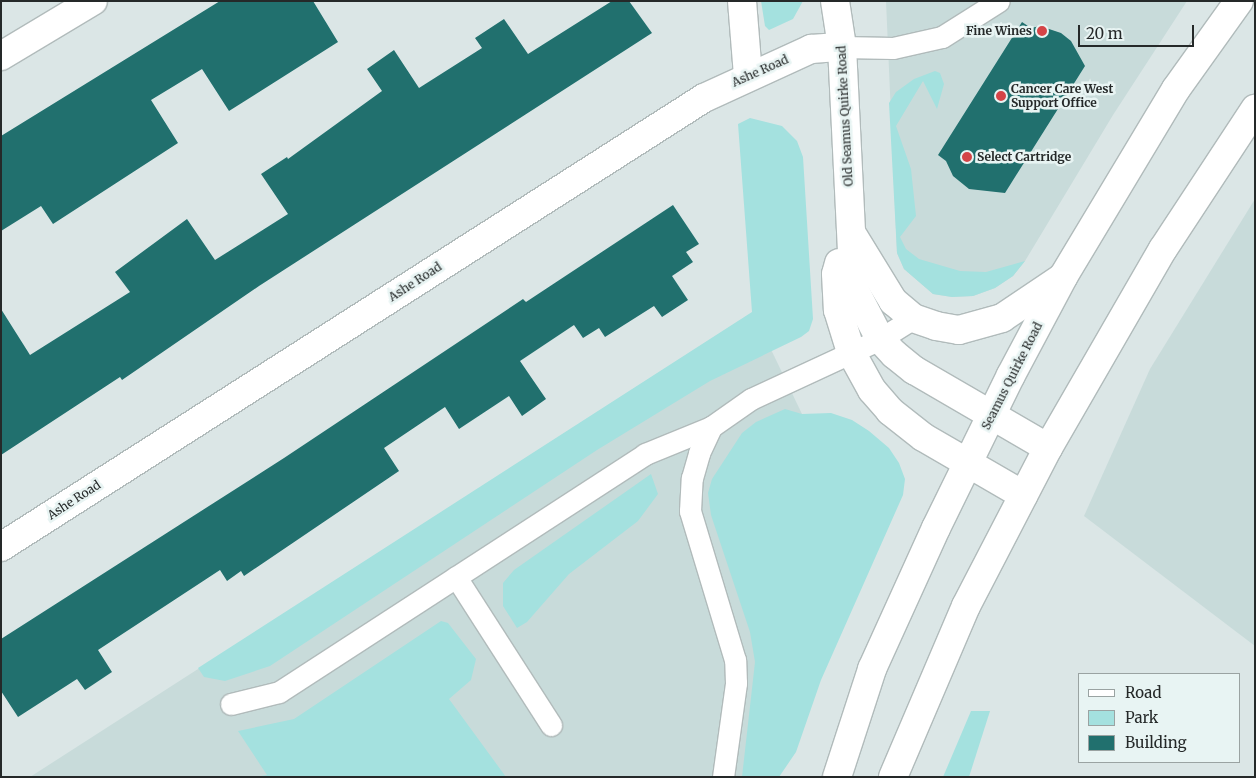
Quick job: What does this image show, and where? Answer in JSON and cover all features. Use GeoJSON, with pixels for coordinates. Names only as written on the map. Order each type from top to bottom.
{"type":"FeatureCollection","features":[{"type":"Feature","properties":{"kind":"street"},"geometry":{"type":"LineString","coordinates":[[1,56],[93,1]]}},
{"type":"Feature","properties":{"kind":"street"},"geometry":{"type":"LineString","coordinates":[[742,1],[748,76]]}},
{"type":"Feature","properties":{"kind":"street","name":"Old Seamus Quirke Road"},"geometry":{"type":"LineString","coordinates":[[835,1],[842,47],[854,289],[880,339],[914,370],[990,416],[1048,448]]}},
{"type":"Feature","properties":{"kind":"street","name":"Seamus Quirke Road"},"geometry":{"type":"LineString","coordinates":[[837,777],[872,670],[990,416],[1063,276],[1176,89],[1239,1]]}},
{"type":"Feature","properties":{"kind":"street","name":"Ashe Road"},"geometry":{"type":"LineString","coordinates":[[1,547],[704,98],[748,76],[811,49],[842,47]]}},
{"type":"Feature","properties":{"kind":"street"},"geometry":{"type":"LineString","coordinates":[[893,777],[966,606],[1048,448],[1163,250],[1255,109]]}},
{"type":"Feature","properties":{"kind":"street","name":"Old Seamus Quirke Road"},"geometry":{"type":"LineString","coordinates":[[850,230],[893,301],[913,318],[959,330],[1002,318],[1063,276]]}},
{"type":"Feature","properties":{"kind":"street","name":"Old Seamus Quirke Road"},"geometry":{"type":"LineString","coordinates":[[850,230],[836,274],[838,310],[851,352],[872,390],[890,411],[923,437],[1023,495]]}},
{"type":"Feature","properties":{"kind":"lane"},"geometry":{"type":"LineString","coordinates":[[842,47],[893,48],[942,37],[999,1]]}},
{"type":"Feature","properties":{"kind":"lane"},"geometry":{"type":"LineString","coordinates":[[232,704],[278,692],[645,454],[711,427],[751,399],[880,339],[913,318]]}},
{"type":"Feature","properties":{"kind":"lane"},"geometry":{"type":"LineString","coordinates":[[711,427],[692,478],[690,511],[735,660],[736,683],[723,777]]}},
{"type":"Feature","properties":{"kind":"lane"},"geometry":{"type":"LineString","coordinates":[[456,577],[551,725]]}},
{"type":"Feature","properties":{"kind":"shaded area"},"geometry":{"type":"Polygon","coordinates":[[[886,1],[1187,1],[1113,115],[1025,261],[1013,276],[995,288],[973,296],[952,297],[933,294],[904,269],[897,253],[886,1]]]}},
{"type":"Feature","properties":{"kind":"shaded area"},"geometry":{"type":"Polygon","coordinates":[[[1255,199],[1255,646],[1084,516],[1150,369],[1255,199]]]}},
{"type":"Feature","properties":{"kind":"shaded area"},"geometry":{"type":"Polygon","coordinates":[[[753,312],[802,414],[760,777],[30,777],[753,312]]]}},
{"type":"Feature","properties":{"kind":"green space"},"geometry":{"type":"Polygon","coordinates":[[[761,1],[803,1],[793,19],[769,30],[765,26],[761,1]]]}},
{"type":"Feature","properties":{"kind":"green space"},"geometry":{"type":"Polygon","coordinates":[[[935,71],[940,73],[944,84],[937,109],[923,81],[896,126],[911,169],[916,216],[900,237],[906,249],[919,259],[960,271],[986,272],[1025,261],[1013,276],[995,288],[973,296],[952,297],[933,294],[904,269],[897,253],[889,103],[896,92],[914,79],[935,71]]]}},
{"type":"Feature","properties":{"kind":"green space"},"geometry":{"type":"Polygon","coordinates":[[[750,118],[782,126],[797,141],[803,157],[813,319],[809,331],[801,337],[710,381],[597,450],[270,666],[225,681],[204,677],[198,668],[752,312],[738,124],[750,118]]]}},
{"type":"Feature","properties":{"kind":"green space"},"geometry":{"type":"Polygon","coordinates":[[[785,409],[802,414],[831,413],[852,420],[889,448],[899,463],[905,479],[903,495],[821,680],[796,752],[779,777],[742,777],[755,662],[750,632],[711,515],[708,493],[712,479],[742,433],[756,422],[785,409]]]}},
{"type":"Feature","properties":{"kind":"green space"},"geometry":{"type":"Polygon","coordinates":[[[651,474],[658,494],[638,521],[569,574],[527,622],[517,628],[503,606],[503,583],[514,570],[651,474]]]}},
{"type":"Feature","properties":{"kind":"green space"},"geometry":{"type":"Polygon","coordinates":[[[441,621],[448,623],[476,659],[471,680],[449,699],[506,777],[255,777],[267,775],[238,731],[294,719],[441,621]]]}},
{"type":"Feature","properties":{"kind":"green space"},"geometry":{"type":"Polygon","coordinates":[[[971,711],[990,711],[969,777],[943,777],[971,711]]]}},
{"type":"Feature","properties":{"kind":"building"},"geometry":{"type":"Polygon","coordinates":[[[220,1],[313,1],[338,42],[229,111],[202,69],[151,100],[178,143],[53,224],[41,206],[1,231],[1,136],[220,1]]]}},
{"type":"Feature","properties":{"kind":"building"},"geometry":{"type":"Polygon","coordinates":[[[612,1],[629,1],[652,33],[259,286],[122,380],[120,377],[1,455],[1,309],[30,355],[130,292],[115,272],[187,219],[215,260],[288,214],[261,174],[287,157],[288,159],[382,91],[367,69],[394,50],[419,88],[482,48],[475,38],[504,19],[528,54],[612,1]]]}},
{"type":"Feature","properties":{"kind":"building"},"geometry":{"type":"Polygon","coordinates":[[[1022,22],[1031,28],[1040,26],[1061,33],[1071,41],[1085,66],[1005,193],[969,189],[953,176],[946,161],[938,155],[1022,22]]]}},
{"type":"Feature","properties":{"kind":"building"},"geometry":{"type":"Polygon","coordinates":[[[673,205],[699,244],[686,252],[693,262],[672,276],[688,300],[662,317],[654,306],[605,337],[599,328],[583,338],[574,325],[520,361],[546,399],[522,416],[509,396],[459,429],[445,407],[384,448],[399,471],[244,576],[241,571],[227,581],[220,570],[98,650],[112,672],[85,690],[77,679],[18,717],[1,691],[1,639],[284,458],[523,299],[526,302],[673,205]]]}},
{"type":"Feature","properties":{"kind":"place","name":"Fine Wines"},"geometry":{"type":"Point","coordinates":[1042,31]}},
{"type":"Feature","properties":{"kind":"place","name":"Cancer Care West Support Office"},"geometry":{"type":"Point","coordinates":[1001,96]}},
{"type":"Feature","properties":{"kind":"place","name":"Select Cartridge"},"geometry":{"type":"Point","coordinates":[967,157]}}]}
